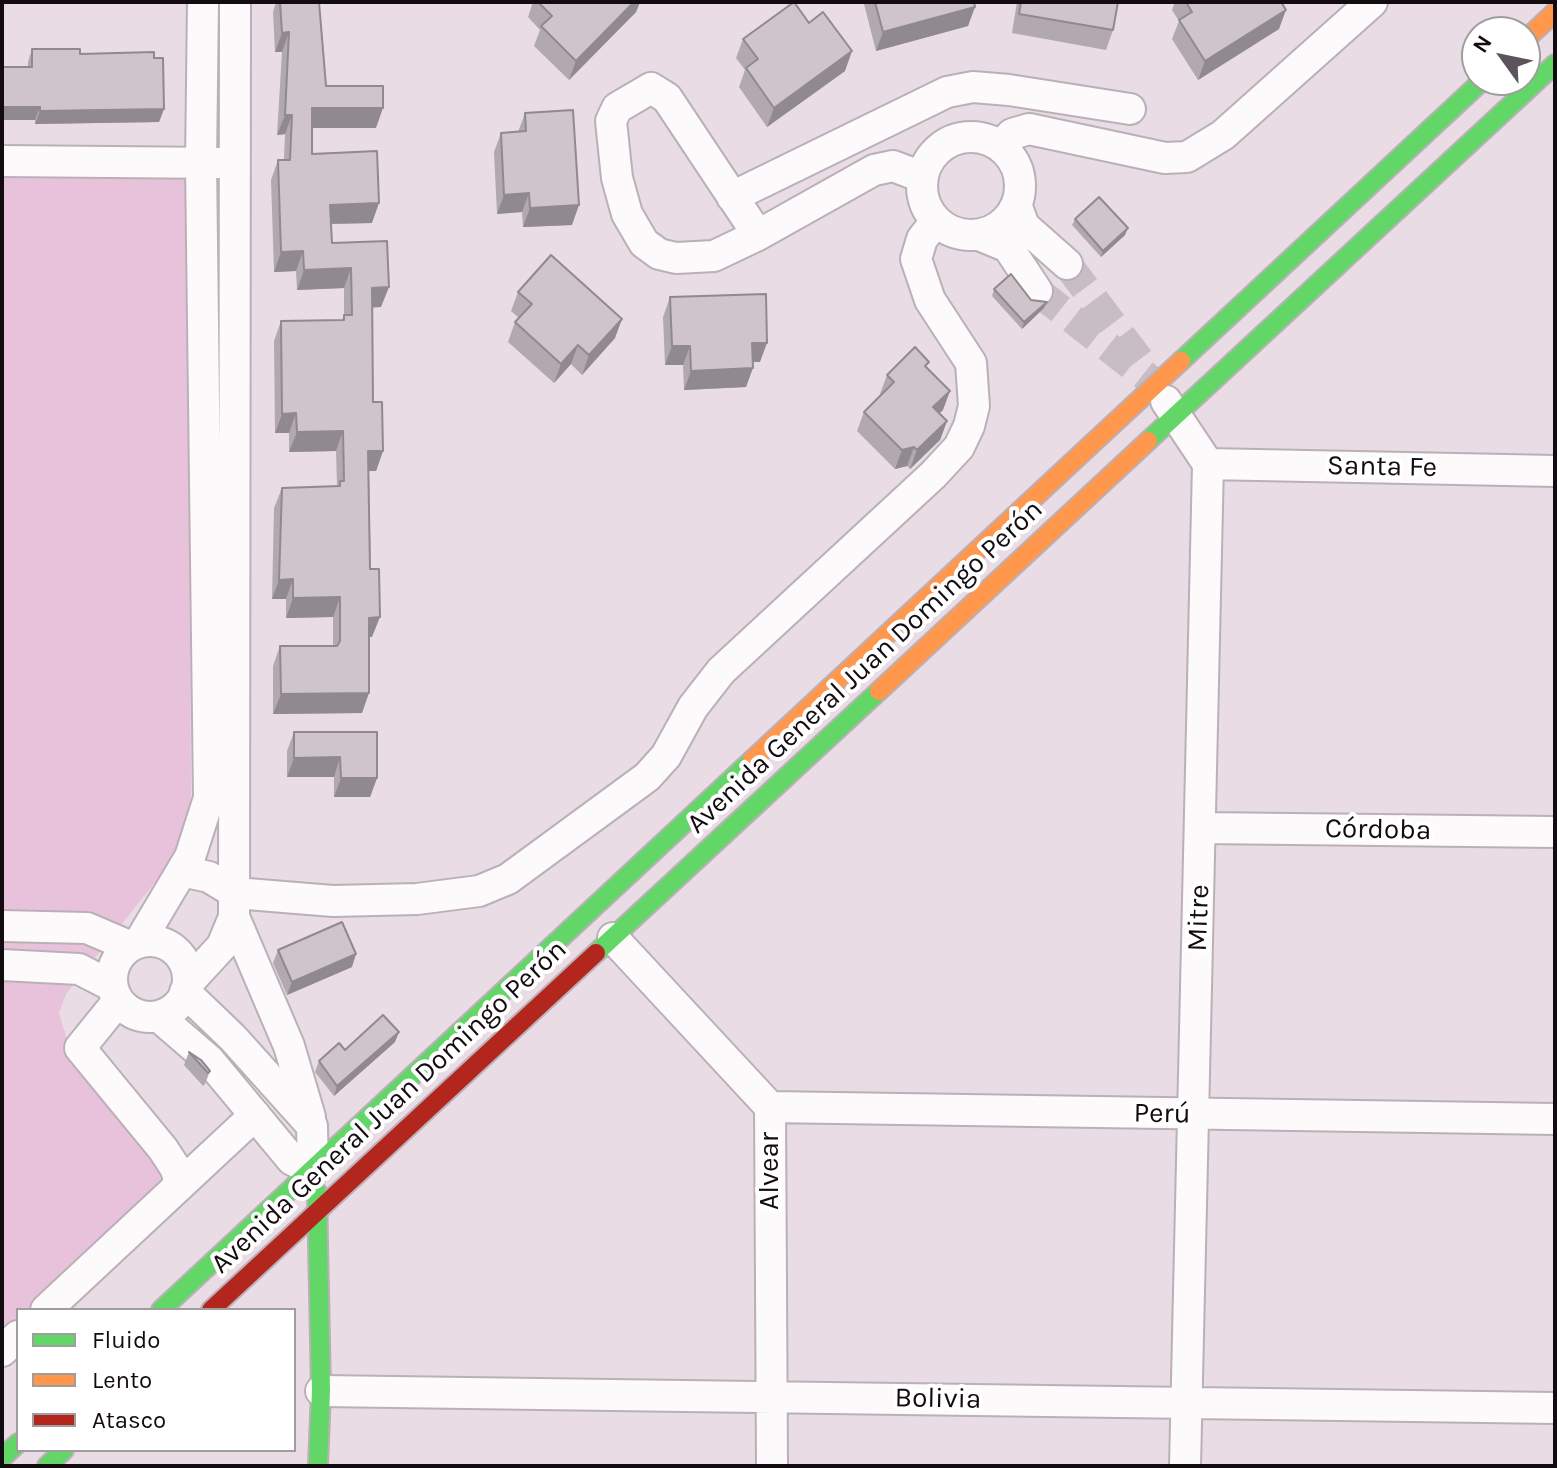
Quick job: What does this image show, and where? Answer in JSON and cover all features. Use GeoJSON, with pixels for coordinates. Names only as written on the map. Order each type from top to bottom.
{"type":"FeatureCollection","features":[{"type":"Feature","properties":{"kind":"main road","name":"Avenida General Juan Domingo Perón"},"geometry":{"type":"LineString","coordinates":[[213,1308],[1555,64]]}},
{"type":"Feature","properties":{"kind":"main road","name":"Avenida General Juan Domingo Perón"},"geometry":{"type":"LineString","coordinates":[[163,1308],[1158,386],[1466,96]]}},
{"type":"Feature","properties":{"kind":"main road"},"geometry":{"type":"LineString","coordinates":[[313,1170],[320,1207],[321,1391],[318,1466]]}},
{"type":"Feature","properties":{"kind":"main road"},"geometry":{"type":"LineString","coordinates":[[47,1466],[62,1452]]}},
{"type":"Feature","properties":{"kind":"street"},"geometry":{"type":"LineString","coordinates":[[180,1185],[176,1169],[163,1149],[80,1048],[115,994],[114,964],[134,944],[182,871],[209,798],[201,163],[203,2]]}},
{"type":"Feature","properties":{"kind":"street"},"geometry":{"type":"LineString","coordinates":[[158,1016],[209,1060],[292,1160],[313,1170],[312,1126],[289,1046],[235,905],[232,829],[235,2]]}},
{"type":"Feature","properties":{"kind":"street"},"geometry":{"type":"LineString","coordinates":[[1001,146],[1012,134],[1029,129],[1165,158],[1187,157],[1223,135],[1372,2]]}},
{"type":"Feature","properties":{"kind":"street"},"geometry":{"type":"LineString","coordinates":[[732,197],[947,92],[973,87],[1009,90],[1130,109]]}},
{"type":"Feature","properties":{"kind":"street"},"geometry":{"type":"LineString","coordinates":[[758,235],[667,98],[651,88],[617,108],[611,121],[617,178],[627,214],[644,243],[659,254],[676,258],[714,256],[758,235],[874,170],[893,166],[922,177]]}},
{"type":"Feature","properties":{"kind":"street"},"geometry":{"type":"LineString","coordinates":[[947,92],[951,140]]}},
{"type":"Feature","properties":{"kind":"street"},"geometry":{"type":"LineString","coordinates":[[979,235],[1007,221],[1017,207],[1021,191],[1020,173],[1013,158],[1001,146],[977,137],[951,140],[937,150],[922,177],[927,208],[948,231],[979,235],[1008,247],[1037,291]]}},
{"type":"Feature","properties":{"kind":"street"},"geometry":{"type":"LineString","coordinates":[[2,161],[235,163]]}},
{"type":"Feature","properties":{"kind":"street"},"geometry":{"type":"LineString","coordinates":[[1017,207],[1024,226],[1067,264]]}},
{"type":"Feature","properties":{"kind":"street"},"geometry":{"type":"LineString","coordinates":[[182,871],[209,877],[235,905],[417,899],[479,891],[508,879],[647,777],[666,756],[693,707],[721,671],[933,475],[964,436],[974,406],[971,363],[930,300],[919,276],[916,259],[922,239],[936,221]]}},
{"type":"Feature","properties":{"kind":"street"},"geometry":{"type":"LineString","coordinates":[[1158,386],[1208,464]]}},
{"type":"Feature","properties":{"kind":"street","name":"Santa Fe"},"geometry":{"type":"LineString","coordinates":[[1208,464],[1555,471]]}},
{"type":"Feature","properties":{"kind":"street","name":"Mitre"},"geometry":{"type":"LineString","coordinates":[[1185,1466],[1208,464]]}},
{"type":"Feature","properties":{"kind":"street","name":"Córdoba"},"geometry":{"type":"LineString","coordinates":[[1202,828],[1555,832]]}},
{"type":"Feature","properties":{"kind":"street"},"geometry":{"type":"LineString","coordinates":[[2,965],[79,969],[115,994],[136,1015],[158,1016],[175,1007],[222,946],[235,905]]}},
{"type":"Feature","properties":{"kind":"street"},"geometry":{"type":"LineString","coordinates":[[2,926],[87,928],[134,944],[152,940],[175,949],[187,971],[187,988],[312,1126]]}},
{"type":"Feature","properties":{"kind":"street","name":"Alvear"},"geometry":{"type":"LineString","coordinates":[[613,938],[770,1107],[772,1466]]}},
{"type":"Feature","properties":{"kind":"street","name":"Perú"},"geometry":{"type":"LineString","coordinates":[[770,1107],[1555,1119]]}},
{"type":"Feature","properties":{"kind":"street"},"geometry":{"type":"LineString","coordinates":[[48,1308],[255,1115]]}},
{"type":"Feature","properties":{"kind":"street","name":"Bolivia"},"geometry":{"type":"LineString","coordinates":[[321,1391],[1555,1408]]}},
{"type":"Feature","properties":{"kind":"shaded area"},"geometry":{"type":"Polygon","coordinates":[[[2,175],[187,176],[191,797],[183,835],[172,861],[66,994],[59,1013],[74,1063],[163,1172],[162,1184],[34,1308],[16,1308],[16,1325],[2,1338],[2,175]]]}},
{"type":"Feature","properties":{"kind":"building"},"geometry":{"type":"Polygon","coordinates":[[[280,2],[319,2],[326,86],[383,86],[383,108],[312,108],[312,154],[377,151],[379,203],[330,205],[332,243],[387,241],[389,287],[372,288],[373,402],[382,402],[383,451],[368,451],[370,569],[379,569],[380,617],[369,618],[369,693],[281,694],[280,646],[337,646],[340,641],[340,597],[293,598],[293,579],[279,580],[282,488],[340,486],[340,481],[344,481],[343,431],[297,432],[296,413],[282,414],[281,321],[344,320],[344,315],[352,315],[351,268],[304,270],[303,251],[281,252],[278,160],[290,160],[292,115],[285,115],[289,32],[282,33],[280,2]]]}},
{"type":"Feature","properties":{"kind":"building"},"geometry":{"type":"Polygon","coordinates":[[[538,2],[634,2],[576,61],[541,26],[552,16],[538,2]]]}},
{"type":"Feature","properties":{"kind":"building"},"geometry":{"type":"Polygon","coordinates":[[[794,2],[809,23],[823,12],[852,51],[774,108],[746,68],[758,59],[743,39],[794,2]]]}},
{"type":"Feature","properties":{"kind":"building"},"geometry":{"type":"Polygon","coordinates":[[[875,2],[974,2],[975,7],[883,32],[875,2]]]}},
{"type":"Feature","properties":{"kind":"building"},"geometry":{"type":"Polygon","coordinates":[[[1021,2],[1118,2],[1113,30],[1019,14],[1021,2]]]}},
{"type":"Feature","properties":{"kind":"building"},"geometry":{"type":"Polygon","coordinates":[[[1186,2],[1281,2],[1286,10],[1205,61],[1179,20],[1192,12],[1186,2]]]}},
{"type":"Feature","properties":{"kind":"building"},"geometry":{"type":"Polygon","coordinates":[[[32,49],[80,49],[80,54],[154,52],[154,58],[163,58],[164,109],[40,111],[40,107],[2,107],[2,67],[32,67],[32,49]]]}},
{"type":"Feature","properties":{"kind":"building"},"geometry":{"type":"Polygon","coordinates":[[[573,110],[579,205],[530,208],[529,193],[504,195],[501,133],[526,131],[525,113],[573,110]]]}},
{"type":"Feature","properties":{"kind":"building"},"geometry":{"type":"Polygon","coordinates":[[[1099,197],[1128,228],[1103,251],[1075,219],[1099,197]]]}},
{"type":"Feature","properties":{"kind":"building"},"geometry":{"type":"Polygon","coordinates":[[[551,255],[622,319],[589,355],[578,345],[561,364],[515,322],[532,304],[518,292],[551,255]]]}},
{"type":"Feature","properties":{"kind":"building"},"geometry":{"type":"Polygon","coordinates":[[[1011,274],[1031,300],[1047,302],[1024,322],[994,289],[1011,274]]]}},
{"type":"Feature","properties":{"kind":"building"},"geometry":{"type":"Polygon","coordinates":[[[766,294],[767,343],[752,343],[753,368],[691,371],[690,346],[672,346],[670,297],[766,294]]]}},
{"type":"Feature","properties":{"kind":"building"},"geometry":{"type":"Polygon","coordinates":[[[915,347],[929,362],[925,366],[950,391],[933,407],[947,421],[917,450],[914,447],[902,450],[864,412],[894,382],[887,375],[915,347]]]}},
{"type":"Feature","properties":{"kind":"building"},"geometry":{"type":"Polygon","coordinates":[[[294,732],[377,732],[377,778],[341,778],[340,757],[294,758],[294,732]]]}},
{"type":"Feature","properties":{"kind":"building"},"geometry":{"type":"Polygon","coordinates":[[[342,922],[356,954],[292,982],[278,950],[342,922]]]}},
{"type":"Feature","properties":{"kind":"building"},"geometry":{"type":"Polygon","coordinates":[[[383,1015],[399,1032],[337,1086],[319,1061],[339,1043],[345,1050],[383,1015]]]}},
{"type":"Feature","properties":{"kind":"building"},"geometry":{"type":"Polygon","coordinates":[[[189,1052],[201,1060],[210,1071],[208,1073],[189,1052]]]}},
{"type":"Feature","properties":{"kind":"tunnel"},"geometry":{"type":"LineString","coordinates":[[1067,264],[1140,361]]}},
{"type":"Feature","properties":{"kind":"tunnel"},"geometry":{"type":"LineString","coordinates":[[1037,291],[1158,386]]}},
{"type":"Feature","properties":{"kind":"traffic: fast"},"geometry":{"type":"LineString","coordinates":[[1148,441],[1555,64]]}},
{"type":"Feature","properties":{"kind":"traffic: fast"},"geometry":{"type":"LineString","coordinates":[[1181,361],[1466,96]]}},
{"type":"Feature","properties":{"kind":"traffic: fast"},"geometry":{"type":"LineString","coordinates":[[596,953],[879,691]]}},
{"type":"Feature","properties":{"kind":"traffic: fast"},"geometry":{"type":"LineString","coordinates":[[163,1308],[752,760]]}},
{"type":"Feature","properties":{"kind":"traffic: fast"},"geometry":{"type":"LineString","coordinates":[[317,1192],[321,1391],[318,1466]]}},
{"type":"Feature","properties":{"kind":"traffic: fast"},"geometry":{"type":"LineString","coordinates":[[2,1458],[16,1445]]}},
{"type":"Feature","properties":{"kind":"traffic: fast"},"geometry":{"type":"LineString","coordinates":[[47,1466],[62,1452]]}},
{"type":"Feature","properties":{"kind":"traffic: slow"},"geometry":{"type":"LineString","coordinates":[[1541,25],[1555,12]]}},
{"type":"Feature","properties":{"kind":"traffic: slow"},"geometry":{"type":"LineString","coordinates":[[752,760],[1181,361]]}},
{"type":"Feature","properties":{"kind":"traffic: slow"},"geometry":{"type":"LineString","coordinates":[[879,691],[1148,441]]}},
{"type":"Feature","properties":{"kind":"traffic: jam"},"geometry":{"type":"LineString","coordinates":[[213,1308],[596,953]]}}]}
